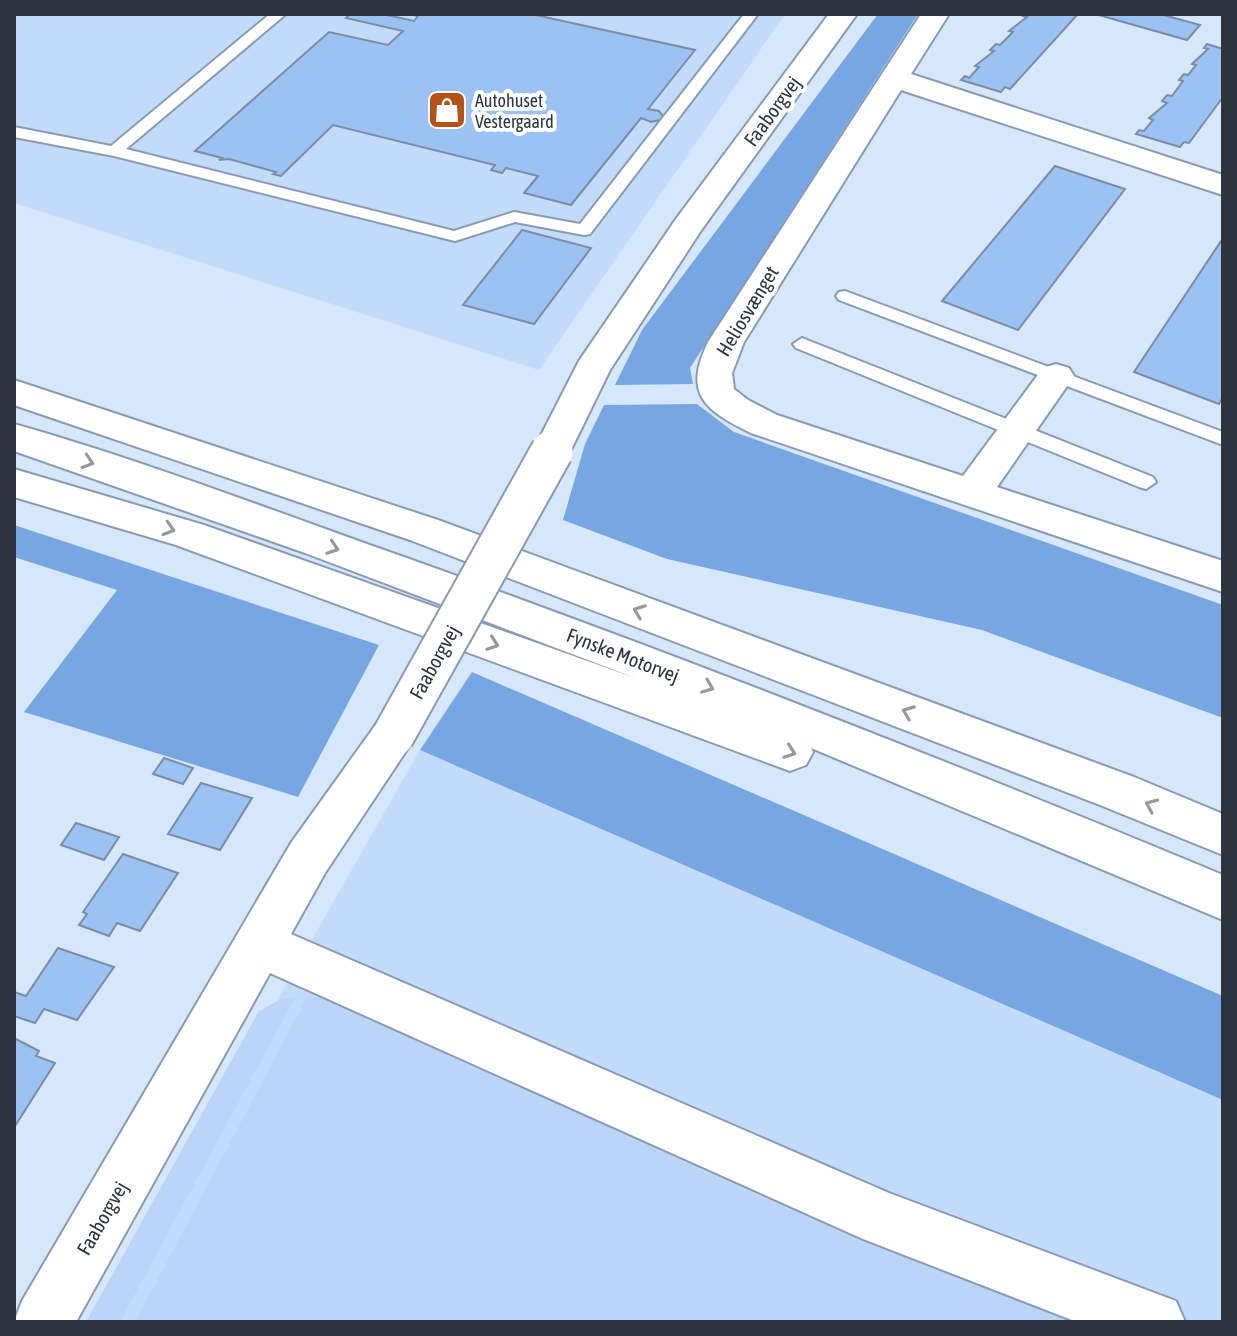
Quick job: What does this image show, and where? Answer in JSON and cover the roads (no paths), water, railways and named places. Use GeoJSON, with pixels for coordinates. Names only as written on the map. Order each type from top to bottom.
{"type":"FeatureCollection","features":[{"type":"Feature","properties":{"kind":"main road","name":"Faaborgvej"},"geometry":{"type":"LineString","coordinates":[[43,1322],[308,858],[393,736],[552,451],[592,369],[688,226],[843,14]]}},
{"type":"Feature","properties":{"kind":"main road","name":"Heliosvænget"},"geometry":{"type":"LineString","coordinates":[[935,14],[726,342],[713,367],[712,380],[719,397],[735,410],[764,424],[1223,577]]}},
{"type":"Feature","properties":{"kind":"main road"},"geometry":{"type":"LineString","coordinates":[[893,78],[1223,185]]}},
{"type":"Feature","properties":{"kind":"main road"},"geometry":{"type":"LineString","coordinates":[[14,361],[221,435],[424,530]]}},
{"type":"Feature","properties":{"kind":"main road"},"geometry":{"type":"LineString","coordinates":[[973,492],[1056,376]]}},
{"type":"Feature","properties":{"kind":"main road"},"geometry":{"type":"LineString","coordinates":[[14,392],[424,530],[1117,791],[1223,835]]}},
{"type":"Feature","properties":{"kind":"main road","name":"Fynske Motorvej"},"geometry":{"type":"LineString","coordinates":[[14,437],[381,564],[700,684],[1223,898]]}},
{"type":"Feature","properties":{"kind":"main road"},"geometry":{"type":"LineString","coordinates":[[14,483],[190,535],[852,774],[1181,880]]}},
{"type":"Feature","properties":{"kind":"main road"},"geometry":{"type":"LineString","coordinates":[[260,944],[883,1219],[1155,1322]]}},
{"type":"Feature","properties":{"kind":"lane"},"geometry":{"type":"LineString","coordinates":[[114,151],[279,14]]}},
{"type":"Feature","properties":{"kind":"lane"},"geometry":{"type":"LineString","coordinates":[[14,132],[114,151],[455,236],[514,217],[584,230],[751,14]]}},
{"type":"Feature","properties":{"kind":"lane"},"geometry":{"type":"LineString","coordinates":[[845,296],[1223,439]]}},
{"type":"Feature","properties":{"kind":"lane"},"geometry":{"type":"LineString","coordinates":[[802,344],[1146,482]]}},
{"type":"Feature","properties":{"kind":"place","name":"Autohuset Vestergaard"},"geometry":{"type":"Point","coordinates":[447,110]}}]}
